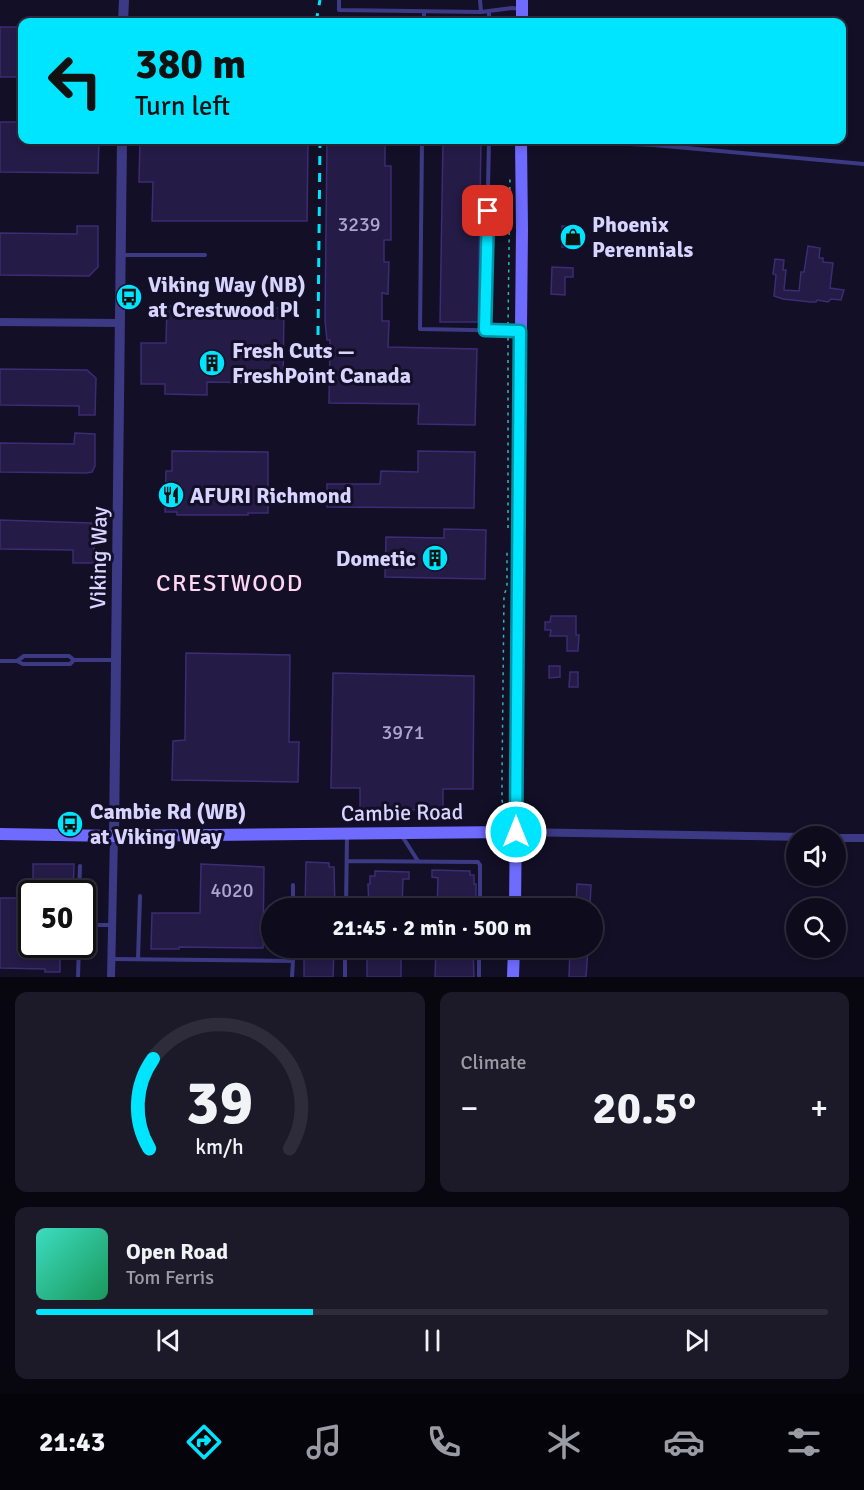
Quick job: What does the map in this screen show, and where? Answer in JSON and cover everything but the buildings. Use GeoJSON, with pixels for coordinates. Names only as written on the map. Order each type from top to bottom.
{"type":"FeatureCollection","features":[{"type":"Feature","properties":{"kind":"main road"},"geometry":{"type":"LineString","coordinates":[[515,898],[521,144]]}},
{"type":"Feature","properties":{"kind":"main road","name":"Cambie Road"},"geometry":{"type":"LineString","coordinates":[[0,834],[114,836],[516,832]]}},
{"type":"Feature","properties":{"kind":"main road"},"geometry":{"type":"LineString","coordinates":[[513,977],[514,958]]}},
{"type":"Feature","properties":{"kind":"street"},"geometry":{"type":"LineString","coordinates":[[123,18],[124,0]]}},
{"type":"Feature","properties":{"kind":"street","name":"Viking Way"},"geometry":{"type":"LineString","coordinates":[[111,977],[122,144]]}},
{"type":"Feature","properties":{"kind":"street"},"geometry":{"type":"LineString","coordinates":[[0,322],[120,323]]}},
{"type":"Feature","properties":{"kind":"street","name":"Cambie Road"},"geometry":{"type":"LineString","coordinates":[[516,832],[786,837]]}},
{"type":"Feature","properties":{"kind":"street"},"geometry":{"type":"LineString","coordinates":[[846,838],[864,838]]}},
{"type":"Feature","properties":{"kind":"lane"},"geometry":{"type":"LineString","coordinates":[[339,0],[339,10],[480,12],[522,5]]}},
{"type":"Feature","properties":{"kind":"lane"},"geometry":{"type":"LineString","coordinates":[[480,0],[480,12]]}},
{"type":"Feature","properties":{"kind":"lane"},"geometry":{"type":"LineString","coordinates":[[424,11],[424,18]]}},
{"type":"Feature","properties":{"kind":"lane"},"geometry":{"type":"LineString","coordinates":[[489,11],[489,18]]}},
{"type":"Feature","properties":{"kind":"lane"},"geometry":{"type":"LineString","coordinates":[[422,144],[420,329],[520,331]]}},
{"type":"Feature","properties":{"kind":"lane"},"geometry":{"type":"LineString","coordinates":[[485,330],[489,144]]}},
{"type":"Feature","properties":{"kind":"lane"},"geometry":{"type":"LineString","coordinates":[[612,144],[864,164]]}},
{"type":"Feature","properties":{"kind":"lane"},"geometry":{"type":"LineString","coordinates":[[121,255],[205,255]]}},
{"type":"Feature","properties":{"kind":"lane"},"geometry":{"type":"LineString","coordinates":[[17,661],[24,656],[69,656],[74,660],[116,660]]}},
{"type":"Feature","properties":{"kind":"lane"},"geometry":{"type":"LineString","coordinates":[[0,661],[17,661],[23,664],[70,664],[74,660]]}},
{"type":"Feature","properties":{"kind":"lane"},"geometry":{"type":"LineString","coordinates":[[400,833],[418,861]]}},
{"type":"Feature","properties":{"kind":"lane"},"geometry":{"type":"LineString","coordinates":[[346,898],[347,834]]}},
{"type":"Feature","properties":{"kind":"lane"},"geometry":{"type":"LineString","coordinates":[[347,861],[478,862],[480,865],[480,898]]}},
{"type":"Feature","properties":{"kind":"lane"},"geometry":{"type":"LineString","coordinates":[[80,866],[80,880]]}},
{"type":"Feature","properties":{"kind":"lane"},"geometry":{"type":"LineString","coordinates":[[293,885],[293,898]]}},
{"type":"Feature","properties":{"kind":"lane"},"geometry":{"type":"LineString","coordinates":[[138,959],[140,896]]}},
{"type":"Feature","properties":{"kind":"lane"},"geometry":{"type":"LineString","coordinates":[[96,925],[112,925]]}},
{"type":"Feature","properties":{"kind":"lane"},"geometry":{"type":"LineString","coordinates":[[78,977],[79,958]]}},
{"type":"Feature","properties":{"kind":"lane"},"geometry":{"type":"LineString","coordinates":[[345,958],[345,977]]}},
{"type":"Feature","properties":{"kind":"lane"},"geometry":{"type":"LineString","coordinates":[[479,958],[479,977]]}},
{"type":"Feature","properties":{"kind":"lane"},"geometry":{"type":"LineString","coordinates":[[111,959],[293,961],[292,977]]}},
{"type":"Feature","properties":{"kind":"path"},"geometry":{"type":"LineString","coordinates":[[506,522],[508,529]]}},
{"type":"Feature","properties":{"kind":"path"},"geometry":{"type":"LineString","coordinates":[[501,817],[504,810],[502,777],[504,595],[507,587],[507,552]]}},
{"type":"Feature","properties":{"kind":"railway"},"geometry":{"type":"LineString","coordinates":[[317,18],[320,0]]}},
{"type":"Feature","properties":{"kind":"railway"},"geometry":{"type":"LineString","coordinates":[[318,335],[320,144]]}},
{"type":"Feature","properties":{"kind":"place","name":"Phoenix Perennials"},"geometry":{"type":"Point","coordinates":[573,237]}},
{"type":"Feature","properties":{"kind":"place","name":"Viking Way (NB) at Crestwood Pl"},"geometry":{"type":"Point","coordinates":[129,297]}},
{"type":"Feature","properties":{"kind":"place","name":"Fresh Cuts — FreshPoint Canada"},"geometry":{"type":"Point","coordinates":[212,363]}},
{"type":"Feature","properties":{"kind":"place","name":"AFURI Richmond"},"geometry":{"type":"Point","coordinates":[171,495]}},
{"type":"Feature","properties":{"kind":"place","name":"Dometic"},"geometry":{"type":"Point","coordinates":[435,558]}},
{"type":"Feature","properties":{"kind":"place","name":"Cambie Rd (WB) at Viking Way"},"geometry":{"type":"Point","coordinates":[70,824]}},
{"type":"Feature","properties":{"kind":"district","name":"CRESTWOOD"},"geometry":{"type":"Point","coordinates":[230,583]}},
{"type":"Feature","properties":{"kind":"route"},"geometry":{"type":"LineString","coordinates":[[488,211],[485,330],[520,331],[516,832]]}}]}
